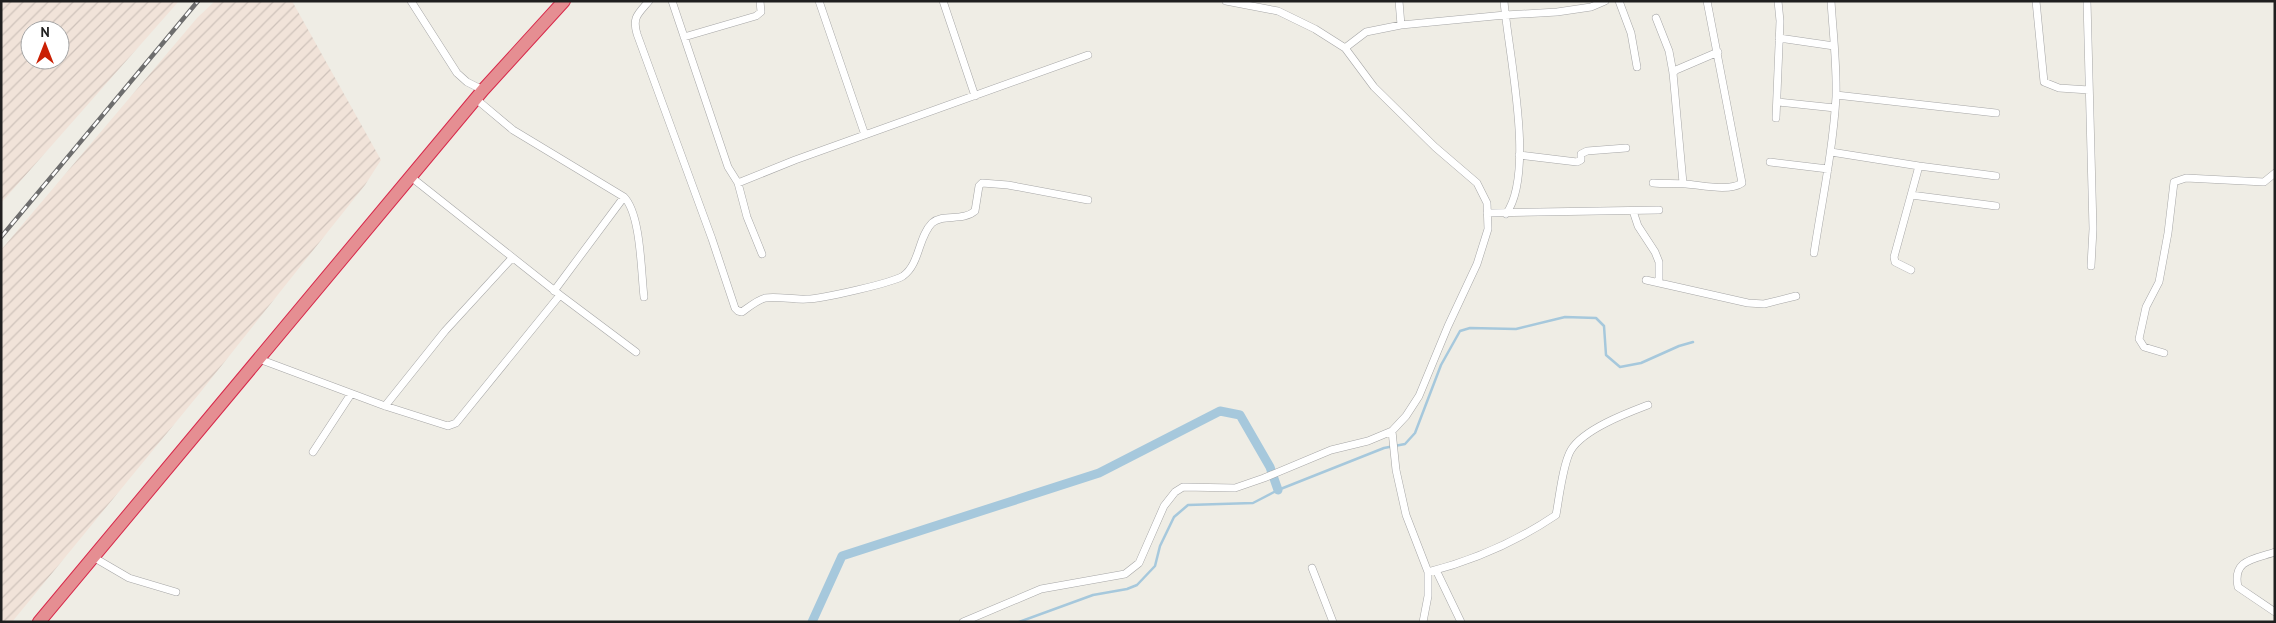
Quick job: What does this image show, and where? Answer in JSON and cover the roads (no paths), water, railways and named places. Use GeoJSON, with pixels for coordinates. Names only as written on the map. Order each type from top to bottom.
{"type":"FeatureCollection","features":[{"type":"Feature","properties":{"kind":"highway"},"geometry":{"type":"LineString","coordinates":[[39,622],[480,95],[564,1]]}},
{"type":"Feature","properties":{"kind":"street"},"geometry":{"type":"LineString","coordinates":[[411,1],[457,73],[513,130],[631,204],[635,218],[644,297]]}},
{"type":"Feature","properties":{"kind":"street"},"geometry":{"type":"LineString","coordinates":[[649,1],[637,15],[634,23],[637,34],[712,239],[735,308],[738,311],[742,312],[764,298],[809,299],[857,290],[903,276],[916,256],[932,223],[939,219],[963,218],[975,211],[979,186],[982,183],[1008,185],[1088,200]]}},
{"type":"Feature","properties":{"kind":"street"},"geometry":{"type":"LineString","coordinates":[[672,1],[728,167],[738,183],[747,217],[762,254]]}},
{"type":"Feature","properties":{"kind":"street"},"geometry":{"type":"LineString","coordinates":[[684,37],[756,16],[761,12],[760,1]]}},
{"type":"Feature","properties":{"kind":"street"},"geometry":{"type":"LineString","coordinates":[[819,1],[865,135]]}},
{"type":"Feature","properties":{"kind":"street"},"geometry":{"type":"LineString","coordinates":[[943,1],[975,96]]}},
{"type":"Feature","properties":{"kind":"street"},"geometry":{"type":"LineString","coordinates":[[963,622],[1041,589],[1125,574],[1139,563],[1164,506],[1175,492],[1183,487],[1235,488],[1331,450],[1368,441],[1392,431],[1406,416],[1419,396],[1448,326],[1477,264],[1488,229],[1487,203],[1477,183],[1435,147],[1374,88],[1345,48],[1315,29],[1278,11],[1226,1]]}},
{"type":"Feature","properties":{"kind":"street"},"geometry":{"type":"LineString","coordinates":[[1399,1],[1401,25]]}},
{"type":"Feature","properties":{"kind":"street"},"geometry":{"type":"LineString","coordinates":[[1504,1],[1514,78],[1519,155],[1516,194],[1506,214]]}},
{"type":"Feature","properties":{"kind":"street"},"geometry":{"type":"LineString","coordinates":[[1345,48],[1366,32],[1401,25],[1557,12],[1604,1]]}},
{"type":"Feature","properties":{"kind":"street"},"geometry":{"type":"LineString","coordinates":[[1619,1],[1631,33],[1637,67]]}},
{"type":"Feature","properties":{"kind":"street"},"geometry":{"type":"LineString","coordinates":[[1653,183],[1683,183],[1706,188],[1736,186],[1742,183],[1707,1]]}},
{"type":"Feature","properties":{"kind":"street"},"geometry":{"type":"LineString","coordinates":[[1776,118],[1779,38],[1778,1]]}},
{"type":"Feature","properties":{"kind":"street"},"geometry":{"type":"LineString","coordinates":[[1814,253],[1831,152],[1836,96],[1831,1]]}},
{"type":"Feature","properties":{"kind":"street"},"geometry":{"type":"LineString","coordinates":[[2036,1],[2044,82],[2060,88],[2089,90]]}},
{"type":"Feature","properties":{"kind":"street"},"geometry":{"type":"LineString","coordinates":[[2087,1],[2093,229],[2091,266]]}},
{"type":"Feature","properties":{"kind":"street"},"geometry":{"type":"LineString","coordinates":[[1656,18],[1669,51],[1673,73],[1683,183]]}},
{"type":"Feature","properties":{"kind":"street"},"geometry":{"type":"LineString","coordinates":[[1779,38],[1834,46]]}},
{"type":"Feature","properties":{"kind":"street"},"geometry":{"type":"LineString","coordinates":[[1673,73],[1718,52]]}},
{"type":"Feature","properties":{"kind":"street"},"geometry":{"type":"LineString","coordinates":[[738,183],[1088,55]]}},
{"type":"Feature","properties":{"kind":"street"},"geometry":{"type":"LineString","coordinates":[[1836,96],[1996,113]]}},
{"type":"Feature","properties":{"kind":"street"},"geometry":{"type":"LineString","coordinates":[[1777,102],[1835,108]]}},
{"type":"Feature","properties":{"kind":"street"},"geometry":{"type":"LineString","coordinates":[[1519,155],[1577,162],[1580,160],[1581,154],[1587,151],[1626,148]]}},
{"type":"Feature","properties":{"kind":"street"},"geometry":{"type":"LineString","coordinates":[[1831,152],[1996,176]]}},
{"type":"Feature","properties":{"kind":"street"},"geometry":{"type":"LineString","coordinates":[[1770,162],[1828,169]]}},
{"type":"Feature","properties":{"kind":"street"},"geometry":{"type":"LineString","coordinates":[[1911,270],[1895,262],[1894,257],[1919,166]]}},
{"type":"Feature","properties":{"kind":"street"},"geometry":{"type":"LineString","coordinates":[[2164,353],[2144,347],[2139,338],[2146,308],[2158,282],[2168,233],[2174,182],[2186,178],[2264,182],[2275,173]]}},
{"type":"Feature","properties":{"kind":"street"},"geometry":{"type":"LineString","coordinates":[[411,177],[512,258],[636,352]]}},
{"type":"Feature","properties":{"kind":"street"},"geometry":{"type":"LineString","coordinates":[[1911,196],[1996,206]]}},
{"type":"Feature","properties":{"kind":"street"},"geometry":{"type":"LineString","coordinates":[[259,359],[351,394],[448,426],[456,422],[557,293],[624,198]]}},
{"type":"Feature","properties":{"kind":"street"},"geometry":{"type":"LineString","coordinates":[[1487,214],[1659,210]]}},
{"type":"Feature","properties":{"kind":"street"},"geometry":{"type":"LineString","coordinates":[[1634,211],[1638,226],[1657,257],[1659,282]]}},
{"type":"Feature","properties":{"kind":"street"},"geometry":{"type":"LineString","coordinates":[[385,406],[445,331],[512,258]]}},
{"type":"Feature","properties":{"kind":"street"},"geometry":{"type":"LineString","coordinates":[[1646,280],[1748,303],[1764,304],[1796,296]]}},
{"type":"Feature","properties":{"kind":"street"},"geometry":{"type":"LineString","coordinates":[[313,452],[351,394]]}},
{"type":"Feature","properties":{"kind":"street"},"geometry":{"type":"LineString","coordinates":[[1428,572],[1460,564],[1527,535],[1556,515],[1571,450],[1583,438],[1616,417],[1648,405]]}},
{"type":"Feature","properties":{"kind":"street"},"geometry":{"type":"LineString","coordinates":[[1392,431],[1391,441],[1406,515],[1428,572],[1428,596],[1423,622]]}},
{"type":"Feature","properties":{"kind":"street"},"geometry":{"type":"LineString","coordinates":[[2275,552],[2248,560],[2239,567],[2236,577],[2238,587],[2275,612]]}},
{"type":"Feature","properties":{"kind":"street"},"geometry":{"type":"LineString","coordinates":[[93,557],[129,578],[176,592]]}},
{"type":"Feature","properties":{"kind":"street"},"geometry":{"type":"LineString","coordinates":[[1312,568],[1333,622]]}},
{"type":"Feature","properties":{"kind":"street"},"geometry":{"type":"LineString","coordinates":[[1436,570],[1461,622]]}},
{"type":"Feature","properties":{"kind":"waterway"},"geometry":{"type":"LineString","coordinates":[[1019,622],[1093,595],[1127,589],[1137,585],[1155,566],[1160,546],[1174,517],[1188,505],[1253,503],[1278,490],[1384,448],[1405,444],[1415,433],[1441,365],[1460,331],[1470,328],[1516,329],[1565,317],[1596,318],[1604,326],[1606,355],[1620,367],[1641,363],[1679,346],[1693,342]]}},
{"type":"Feature","properties":{"kind":"waterway"},"geometry":{"type":"LineString","coordinates":[[812,622],[842,556],[1099,473],[1220,411],[1240,415],[1270,467],[1278,490]]}},
{"type":"Feature","properties":{"kind":"railway"},"geometry":{"type":"LineString","coordinates":[[1,237],[198,1]]}}]}
